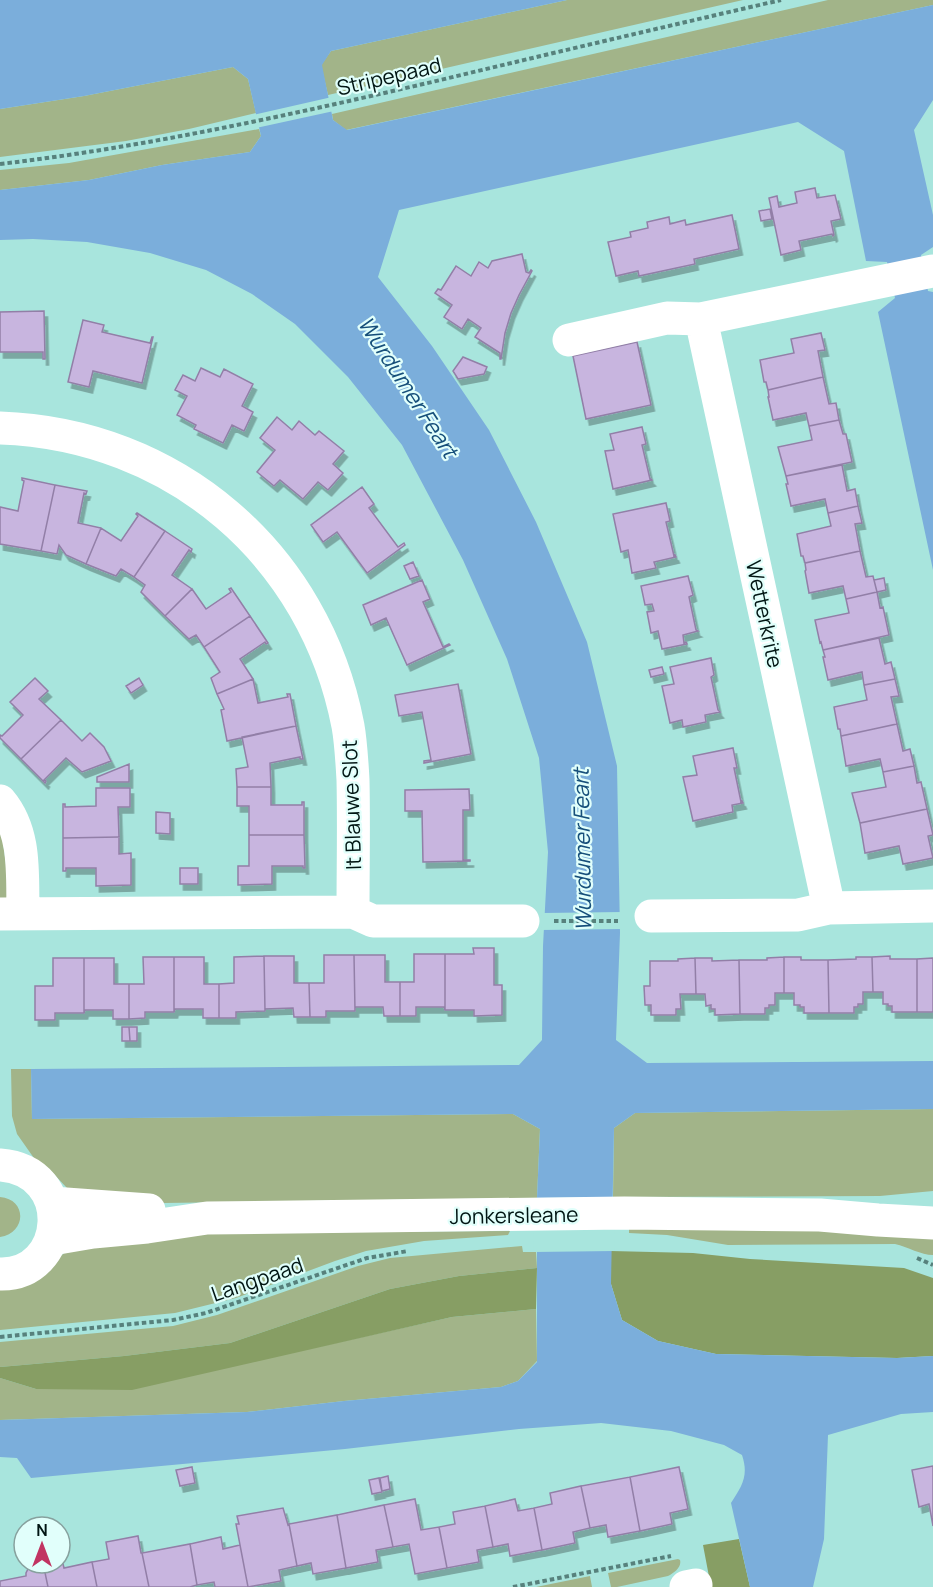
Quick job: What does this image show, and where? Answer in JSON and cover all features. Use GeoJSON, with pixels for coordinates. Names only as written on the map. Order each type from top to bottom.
{"type":"FeatureCollection","features":[{"type":"Feature","properties":{"kind":"street"},"geometry":{"type":"LineString","coordinates":[[569,340],[667,318],[701,319],[930,272]]}},
{"type":"Feature","properties":{"kind":"street","name":"Wetterkrite"},"geometry":{"type":"LineString","coordinates":[[701,319],[829,908]]}},
{"type":"Feature","properties":{"kind":"street","name":"It Blauwe Slot"},"geometry":{"type":"LineString","coordinates":[[0,428],[45,432],[76,438],[128,455],[166,472],[196,490],[225,513],[248,534],[275,565],[319,634],[331,664],[348,726],[353,800],[353,912]]}},
{"type":"Feature","properties":{"kind":"street"},"geometry":{"type":"LineString","coordinates":[[0,801],[5,807],[20,842],[22,860],[11,914],[353,912],[374,921],[538,921]]}},
{"type":"Feature","properties":{"kind":"street"},"geometry":{"type":"LineString","coordinates":[[637,918],[798,915],[829,908],[933,906]]}},
{"type":"Feature","properties":{"kind":"street"},"geometry":{"type":"LineString","coordinates":[[0,1274],[9,1274],[27,1268],[42,1256],[52,1239],[55,1221],[52,1203],[42,1186],[27,1172],[1,1159]]}},
{"type":"Feature","properties":{"kind":"street","name":"Jonkersleane"},"geometry":{"type":"LineString","coordinates":[[820,1215],[879,1205],[933,1200]]}},
{"type":"Feature","properties":{"kind":"street","name":"Jonkersleane"},"geometry":{"type":"LineString","coordinates":[[52,1203],[145,1209],[207,1218]]}},
{"type":"Feature","properties":{"kind":"street","name":"Jonkersleane"},"geometry":{"type":"LineString","coordinates":[[52,1239],[207,1218],[624,1214],[820,1215],[933,1223]]}},
{"type":"Feature","properties":{"kind":"path","name":"Stripepaad"},"geometry":{"type":"LineString","coordinates":[[0,164],[129,146],[245,123],[781,0]]}},
{"type":"Feature","properties":{"kind":"path"},"geometry":{"type":"LineString","coordinates":[[538,921],[637,918]]}},
{"type":"Feature","properties":{"kind":"path","name":"Langpaad"},"geometry":{"type":"LineString","coordinates":[[0,1337],[173,1320],[206,1313],[367,1258],[417,1250]]}},
{"type":"Feature","properties":{"kind":"path"},"geometry":{"type":"LineString","coordinates":[[513,1587],[679,1554]]}},
{"type":"Feature","properties":{"kind":"green space"},"geometry":{"type":"Polygon","coordinates":[[[567,0],[743,0],[328,95],[321,65],[331,51],[567,0]]]}},
{"type":"Feature","properties":{"kind":"green space"},"geometry":{"type":"Polygon","coordinates":[[[828,0],[933,0],[933,5],[346,130],[333,120],[332,114],[828,0]]]}},
{"type":"Feature","properties":{"kind":"green space"},"geometry":{"type":"Polygon","coordinates":[[[233,67],[248,79],[256,113],[126,141],[0,157],[0,109],[84,96],[233,67]]]}},
{"type":"Feature","properties":{"kind":"green space"},"geometry":{"type":"Polygon","coordinates":[[[259,129],[261,136],[250,152],[162,165],[89,180],[0,190],[0,170],[69,163],[259,129]]]}},
{"type":"Feature","properties":{"kind":"green space"},"geometry":{"type":"Polygon","coordinates":[[[0,821],[11,901],[0,901],[0,821]]]}},
{"type":"Feature","properties":{"kind":"green space"},"geometry":{"type":"Polygon","coordinates":[[[11,1069],[31,1069],[32,1119],[513,1114],[540,1129],[537,1198],[163,1203],[67,1188],[49,1169],[36,1161],[17,1134],[12,1116],[11,1069]]]}},
{"type":"Feature","properties":{"kind":"green space"},"geometry":{"type":"Polygon","coordinates":[[[933,1109],[933,1191],[880,1196],[613,1197],[614,1128],[635,1113],[933,1109]]]}},
{"type":"Feature","properties":{"kind":"green space"},"geometry":{"type":"Polygon","coordinates":[[[0,1197],[9,1199],[15,1204],[20,1216],[15,1229],[0,1237],[0,1197]]]}},
{"type":"Feature","properties":{"kind":"green space"},"geometry":{"type":"Polygon","coordinates":[[[629,1228],[933,1229],[933,1255],[895,1244],[728,1245],[667,1235],[629,1233],[629,1228]]]}},
{"type":"Feature","properties":{"kind":"green space"},"geometry":{"type":"Polygon","coordinates":[[[510,1231],[508,1235],[424,1241],[366,1251],[236,1298],[175,1313],[0,1330],[0,1288],[58,1258],[72,1247],[191,1233],[510,1231]]]}},
{"type":"Feature","properties":{"kind":"green space"},"geometry":{"type":"Polygon","coordinates":[[[522,1246],[523,1252],[536,1252],[537,1268],[459,1276],[390,1289],[230,1343],[124,1356],[0,1367],[0,1342],[173,1326],[217,1315],[358,1266],[390,1258],[522,1246]]]}},
{"type":"Feature","properties":{"kind":"green space"},"geometry":{"type":"Polygon","coordinates":[[[611,1251],[693,1253],[750,1259],[904,1268],[933,1278],[933,1356],[897,1358],[716,1354],[658,1341],[622,1320],[611,1284],[611,1251]]]}},
{"type":"Feature","properties":{"kind":"green space"},"geometry":{"type":"Polygon","coordinates":[[[537,1268],[536,1309],[452,1317],[132,1390],[36,1389],[0,1378],[0,1367],[124,1356],[230,1343],[390,1289],[459,1276],[537,1268]]]}},
{"type":"Feature","properties":{"kind":"green space"},"geometry":{"type":"Polygon","coordinates":[[[536,1309],[537,1361],[518,1381],[501,1387],[247,1412],[0,1420],[0,1378],[36,1389],[313,1348],[452,1317],[536,1309]]]}},
{"type":"Feature","properties":{"kind":"green space"},"geometry":{"type":"Polygon","coordinates":[[[739,1539],[750,1587],[711,1587],[703,1545],[739,1539]]]}},
{"type":"Feature","properties":{"kind":"green space"},"geometry":{"type":"Polygon","coordinates":[[[680,1560],[679,1567],[668,1576],[611,1587],[608,1573],[680,1560]]]}},
{"type":"Feature","properties":{"kind":"green space"},"geometry":{"type":"Polygon","coordinates":[[[590,1576],[592,1587],[536,1587],[590,1576]]]}},
{"type":"Feature","properties":{"kind":"water","name":"Wurdumer Feart"},"geometry":{"type":"Polygon","coordinates":[[[0,0],[567,0],[331,51],[322,65],[333,120],[347,130],[933,5],[933,100],[914,130],[933,215],[933,247],[921,255],[928,291],[933,292],[933,570],[878,312],[895,298],[887,262],[866,261],[844,151],[798,122],[399,210],[378,277],[432,346],[489,430],[536,522],[587,642],[617,766],[620,933],[616,1040],[647,1063],[933,1061],[933,1109],[635,1113],[614,1128],[611,1284],[622,1320],[658,1341],[716,1354],[897,1358],[933,1356],[933,1412],[901,1414],[828,1435],[824,1539],[813,1587],[750,1587],[731,1503],[743,1480],[745,1469],[742,1455],[724,1445],[671,1431],[601,1423],[519,1429],[345,1449],[31,1478],[17,1458],[0,1457],[0,1420],[247,1412],[501,1387],[518,1381],[537,1362],[537,1198],[540,1129],[513,1114],[32,1119],[31,1069],[519,1065],[542,1040],[543,946],[548,852],[539,758],[507,659],[463,560],[402,445],[348,377],[295,324],[252,294],[206,270],[150,253],[87,242],[0,240],[0,190],[89,180],[162,165],[250,152],[261,136],[248,79],[233,67],[84,96],[0,109],[0,0]]]}},
{"type":"Feature","properties":{"kind":"pier"},"geometry":{"type":"Polygon","coordinates":[[[332,97],[334,111],[256,128],[253,115],[332,97]]]}},
{"type":"Feature","properties":{"kind":"pier"},"geometry":{"type":"Polygon","coordinates":[[[623,912],[623,929],[541,930],[542,913],[623,912]]]}},
{"type":"Feature","properties":{"kind":"pier"},"geometry":{"type":"Polygon","coordinates":[[[616,1197],[614,1251],[533,1252],[534,1198],[616,1197]]]}},
{"type":"Feature","properties":{"kind":"building"},"geometry":{"type":"Polygon","coordinates":[[[815,188],[817,198],[835,195],[841,219],[831,221],[834,235],[799,241],[801,250],[781,255],[769,198],[777,196],[779,207],[797,203],[795,192],[815,188]]]}},
{"type":"Feature","properties":{"kind":"building"},"geometry":{"type":"Polygon","coordinates":[[[770,209],[772,219],[761,221],[759,211],[770,209]]]}},
{"type":"Feature","properties":{"kind":"building"},"geometry":{"type":"Polygon","coordinates":[[[732,215],[739,249],[694,259],[695,264],[639,276],[638,271],[616,276],[608,242],[631,237],[630,232],[648,228],[647,222],[669,217],[670,224],[685,220],[686,225],[732,215]]]}},
{"type":"Feature","properties":{"kind":"building"},"geometry":{"type":"Polygon","coordinates":[[[522,254],[526,272],[532,271],[511,313],[500,359],[500,353],[475,337],[481,328],[468,319],[462,329],[444,317],[452,305],[435,293],[438,289],[441,290],[456,266],[471,276],[479,262],[488,268],[492,261],[522,254]]]}},
{"type":"Feature","properties":{"kind":"building"},"geometry":{"type":"Polygon","coordinates":[[[44,311],[45,359],[43,359],[43,352],[0,352],[0,312],[44,311]]]}},
{"type":"Feature","properties":{"kind":"building"},"geometry":{"type":"Polygon","coordinates":[[[83,320],[104,325],[102,332],[150,343],[153,337],[142,383],[93,371],[89,387],[68,382],[83,320]]]}},
{"type":"Feature","properties":{"kind":"building"},"geometry":{"type":"Polygon","coordinates":[[[821,333],[825,350],[818,351],[823,377],[768,390],[764,382],[760,360],[794,353],[791,339],[821,333]]]}},
{"type":"Feature","properties":{"kind":"building"},"geometry":{"type":"Polygon","coordinates":[[[637,342],[651,405],[586,419],[573,356],[637,342]]]}},
{"type":"Feature","properties":{"kind":"building"},"geometry":{"type":"Polygon","coordinates":[[[463,357],[487,367],[484,374],[458,379],[453,371],[463,357]]]}},
{"type":"Feature","properties":{"kind":"building"},"geometry":{"type":"Polygon","coordinates":[[[201,368],[220,377],[224,369],[253,384],[242,406],[253,412],[244,431],[232,425],[223,443],[194,429],[196,425],[177,415],[187,396],[175,390],[183,375],[195,381],[201,368]]]}},
{"type":"Feature","properties":{"kind":"building"},"geometry":{"type":"Polygon","coordinates":[[[823,377],[829,404],[836,403],[839,420],[809,426],[806,413],[773,420],[768,390],[823,377]]]}},
{"type":"Feature","properties":{"kind":"building"},"geometry":{"type":"Polygon","coordinates":[[[277,417],[292,430],[299,421],[315,435],[319,431],[344,451],[333,464],[343,473],[328,490],[318,482],[303,499],[280,480],[274,486],[257,472],[275,450],[260,438],[277,417]]]}},
{"type":"Feature","properties":{"kind":"building"},"geometry":{"type":"Polygon","coordinates":[[[839,420],[843,434],[846,434],[852,462],[786,476],[778,447],[812,440],[809,426],[839,420]]]}},
{"type":"Feature","properties":{"kind":"building"},"geometry":{"type":"Polygon","coordinates":[[[642,427],[646,444],[642,445],[652,480],[613,489],[605,451],[614,450],[610,434],[642,427]]]}},
{"type":"Feature","properties":{"kind":"building"},"geometry":{"type":"Polygon","coordinates":[[[842,465],[847,491],[855,489],[858,506],[828,513],[825,499],[791,506],[786,476],[842,465]]]}},
{"type":"Feature","properties":{"kind":"building"},"geometry":{"type":"Polygon","coordinates":[[[22,478],[55,485],[41,551],[0,544],[0,507],[18,511],[24,481],[22,478]]]}},
{"type":"Feature","properties":{"kind":"building"},"geometry":{"type":"Polygon","coordinates":[[[55,485],[87,491],[86,494],[84,493],[78,523],[101,528],[86,564],[66,555],[59,545],[57,554],[41,551],[55,485]]]}},
{"type":"Feature","properties":{"kind":"building"},"geometry":{"type":"Polygon","coordinates":[[[362,487],[374,504],[369,508],[398,547],[404,543],[405,545],[367,573],[337,532],[323,542],[311,525],[362,487]]]}},
{"type":"Feature","properties":{"kind":"building"},"geometry":{"type":"Polygon","coordinates":[[[666,503],[670,521],[666,522],[676,557],[654,562],[656,568],[632,573],[628,550],[621,552],[613,514],[666,503]]]}},
{"type":"Feature","properties":{"kind":"building"},"geometry":{"type":"Polygon","coordinates":[[[858,506],[862,523],[855,524],[860,551],[805,563],[801,556],[797,534],[831,526],[828,513],[858,506]]]}},
{"type":"Feature","properties":{"kind":"building"},"geometry":{"type":"Polygon","coordinates":[[[137,513],[165,531],[134,577],[121,569],[116,576],[86,564],[101,528],[121,541],[138,516],[137,513]]]}},
{"type":"Feature","properties":{"kind":"building"},"geometry":{"type":"Polygon","coordinates":[[[165,531],[192,549],[172,575],[192,589],[165,616],[141,592],[145,585],[134,577],[165,531]]]}},
{"type":"Feature","properties":{"kind":"building"},"geometry":{"type":"Polygon","coordinates":[[[860,551],[866,577],[873,576],[877,592],[846,599],[843,586],[809,593],[805,563],[860,551]]]}},
{"type":"Feature","properties":{"kind":"building"},"geometry":{"type":"Polygon","coordinates":[[[413,562],[419,576],[410,579],[404,566],[413,562]]]}},
{"type":"Feature","properties":{"kind":"building"},"geometry":{"type":"Polygon","coordinates":[[[688,576],[693,595],[689,597],[698,631],[683,635],[684,643],[687,644],[662,649],[658,631],[651,633],[647,612],[654,611],[652,604],[645,605],[641,586],[688,576]]]}},
{"type":"Feature","properties":{"kind":"building"},"geometry":{"type":"Polygon","coordinates":[[[884,578],[886,590],[877,592],[874,580],[884,578]]]}},
{"type":"Feature","properties":{"kind":"building"},"geometry":{"type":"Polygon","coordinates":[[[422,580],[430,599],[423,602],[443,647],[450,645],[407,665],[386,618],[371,625],[363,605],[422,580]]]}},
{"type":"Feature","properties":{"kind":"building"},"geometry":{"type":"Polygon","coordinates":[[[231,588],[250,616],[204,647],[196,635],[189,639],[165,616],[192,589],[206,609],[231,592],[229,589],[231,588]]]}},
{"type":"Feature","properties":{"kind":"building"},"geometry":{"type":"Polygon","coordinates":[[[877,592],[889,635],[823,650],[815,620],[849,613],[846,599],[877,592]]]}},
{"type":"Feature","properties":{"kind":"building"},"geometry":{"type":"Polygon","coordinates":[[[250,616],[268,643],[265,642],[240,659],[253,679],[217,694],[211,678],[220,672],[204,647],[250,616]]]}},
{"type":"Feature","properties":{"kind":"building"},"geometry":{"type":"Polygon","coordinates":[[[879,638],[885,664],[891,662],[895,679],[864,685],[862,672],[828,680],[823,650],[879,638]]]}},
{"type":"Feature","properties":{"kind":"building"},"geometry":{"type":"Polygon","coordinates":[[[711,658],[714,675],[711,677],[720,712],[705,715],[706,722],[683,727],[682,720],[670,723],[662,686],[674,684],[670,667],[711,658]]]}},
{"type":"Feature","properties":{"kind":"building"},"geometry":{"type":"Polygon","coordinates":[[[662,667],[664,674],[651,677],[649,670],[662,667]]]}},
{"type":"Feature","properties":{"kind":"building"},"geometry":{"type":"Polygon","coordinates":[[[35,678],[48,691],[39,699],[61,720],[21,759],[0,738],[0,735],[2,736],[23,715],[10,702],[35,678]]]}},
{"type":"Feature","properties":{"kind":"building"},"geometry":{"type":"Polygon","coordinates":[[[139,678],[143,685],[131,693],[126,686],[139,678]]]}},
{"type":"Feature","properties":{"kind":"building"},"geometry":{"type":"Polygon","coordinates":[[[253,679],[258,703],[288,697],[287,694],[290,694],[296,726],[227,741],[221,710],[224,709],[217,694],[253,679]]]}},
{"type":"Feature","properties":{"kind":"building"},"geometry":{"type":"Polygon","coordinates":[[[895,679],[899,696],[891,697],[897,724],[841,736],[834,707],[867,700],[864,685],[895,679]]]}},
{"type":"Feature","properties":{"kind":"building"},"geometry":{"type":"Polygon","coordinates":[[[458,684],[471,754],[424,763],[424,761],[431,760],[422,712],[399,716],[395,695],[458,684]]]}},
{"type":"Feature","properties":{"kind":"building"},"geometry":{"type":"Polygon","coordinates":[[[61,720],[82,741],[90,733],[104,747],[111,761],[82,772],[66,758],[44,780],[45,783],[21,759],[61,720]]]}},
{"type":"Feature","properties":{"kind":"building"},"geometry":{"type":"Polygon","coordinates":[[[897,724],[903,751],[910,749],[914,766],[883,772],[880,759],[846,766],[841,736],[897,724]]]}},
{"type":"Feature","properties":{"kind":"building"},"geometry":{"type":"Polygon","coordinates":[[[296,726],[303,759],[300,757],[270,763],[271,787],[237,787],[236,769],[248,767],[242,737],[296,726]]]}},
{"type":"Feature","properties":{"kind":"building"},"geometry":{"type":"Polygon","coordinates":[[[733,748],[737,768],[734,768],[743,803],[732,805],[733,812],[693,821],[683,777],[697,775],[693,756],[733,748]]]}},
{"type":"Feature","properties":{"kind":"building"},"geometry":{"type":"Polygon","coordinates":[[[129,764],[129,782],[97,782],[97,777],[129,764]]]}},
{"type":"Feature","properties":{"kind":"building"},"geometry":{"type":"Polygon","coordinates":[[[914,766],[917,783],[921,782],[927,809],[860,823],[852,793],[886,787],[883,772],[914,766]]]}},
{"type":"Feature","properties":{"kind":"building"},"geometry":{"type":"Polygon","coordinates":[[[237,787],[271,787],[271,805],[302,805],[304,802],[304,835],[249,835],[249,806],[237,806],[237,787]]]}},
{"type":"Feature","properties":{"kind":"building"},"geometry":{"type":"Polygon","coordinates":[[[96,788],[130,788],[130,807],[118,807],[119,837],[63,838],[63,804],[65,807],[96,806],[96,788]]]}},
{"type":"Feature","properties":{"kind":"building"},"geometry":{"type":"Polygon","coordinates":[[[469,789],[470,810],[463,810],[463,860],[470,861],[423,862],[422,811],[405,811],[405,790],[469,789]]]}},
{"type":"Feature","properties":{"kind":"building"},"geometry":{"type":"Polygon","coordinates":[[[927,809],[933,835],[928,836],[933,858],[903,864],[899,846],[865,853],[860,823],[927,809]]]}},
{"type":"Feature","properties":{"kind":"building"},"geometry":{"type":"Polygon","coordinates":[[[156,812],[170,813],[170,834],[156,833],[156,812]]]}},
{"type":"Feature","properties":{"kind":"building"},"geometry":{"type":"Polygon","coordinates":[[[249,835],[304,835],[305,868],[303,866],[272,866],[272,884],[238,885],[238,866],[249,866],[249,835]]]}},
{"type":"Feature","properties":{"kind":"building"},"geometry":{"type":"Polygon","coordinates":[[[119,837],[119,854],[131,853],[131,885],[96,886],[96,868],[66,868],[66,871],[63,871],[63,838],[119,837]]]}},
{"type":"Feature","properties":{"kind":"building"},"geometry":{"type":"Polygon","coordinates":[[[180,868],[198,868],[198,884],[180,884],[180,868]]]}},
{"type":"Feature","properties":{"kind":"building"},"geometry":{"type":"Polygon","coordinates":[[[473,948],[494,948],[494,985],[502,985],[502,1015],[474,1016],[474,1010],[445,1010],[445,954],[474,954],[473,948]]]}},
{"type":"Feature","properties":{"kind":"building"},"geometry":{"type":"Polygon","coordinates":[[[414,954],[445,954],[445,1010],[444,1007],[416,1007],[416,1016],[400,1016],[400,982],[414,982],[414,954]]]}},
{"type":"Feature","properties":{"kind":"building"},"geometry":{"type":"Polygon","coordinates":[[[324,955],[354,955],[355,1011],[326,1011],[326,1017],[310,1017],[309,983],[324,983],[324,955]]]}},
{"type":"Feature","properties":{"kind":"building"},"geometry":{"type":"Polygon","coordinates":[[[354,955],[385,955],[385,982],[400,982],[400,1016],[384,1016],[383,1007],[355,1007],[355,1011],[354,955]]]}},
{"type":"Feature","properties":{"kind":"building"},"geometry":{"type":"Polygon","coordinates":[[[264,956],[294,956],[294,983],[309,983],[310,1017],[294,1017],[293,1008],[265,1009],[265,1011],[264,956]]]}},
{"type":"Feature","properties":{"kind":"building"},"geometry":{"type":"Polygon","coordinates":[[[264,956],[265,1011],[236,1012],[236,1018],[219,1018],[219,984],[234,983],[234,957],[264,956]]]}},
{"type":"Feature","properties":{"kind":"building"},"geometry":{"type":"Polygon","coordinates":[[[890,956],[890,959],[917,959],[917,1012],[892,1012],[892,1006],[883,1004],[883,992],[873,992],[872,957],[890,956]]]}},
{"type":"Feature","properties":{"kind":"building"},"geometry":{"type":"Polygon","coordinates":[[[143,957],[174,957],[174,1012],[145,1012],[145,1018],[129,1019],[129,984],[144,984],[143,957]]]}},
{"type":"Feature","properties":{"kind":"building"},"geometry":{"type":"Polygon","coordinates":[[[174,957],[204,957],[204,984],[219,984],[219,1018],[203,1018],[203,1009],[175,1009],[174,1012],[174,957]]]}},
{"type":"Feature","properties":{"kind":"building"},"geometry":{"type":"Polygon","coordinates":[[[784,957],[801,957],[801,960],[828,960],[829,1013],[804,1013],[804,1007],[794,1005],[794,993],[784,993],[784,957]]]}},
{"type":"Feature","properties":{"kind":"building"},"geometry":{"type":"Polygon","coordinates":[[[784,957],[784,993],[775,993],[775,1005],[765,1008],[765,1014],[740,1014],[739,960],[767,960],[767,958],[784,957]]]}},
{"type":"Feature","properties":{"kind":"building"},"geometry":{"type":"Polygon","coordinates":[[[856,957],[872,957],[873,992],[863,992],[863,1004],[854,1007],[854,1013],[829,1013],[828,960],[856,959],[856,957]]]}},
{"type":"Feature","properties":{"kind":"building"},"geometry":{"type":"Polygon","coordinates":[[[53,958],[84,958],[84,1013],[55,1013],[55,1020],[35,1020],[35,986],[53,986],[53,958]]]}},
{"type":"Feature","properties":{"kind":"building"},"geometry":{"type":"Polygon","coordinates":[[[84,958],[114,958],[114,984],[129,984],[129,1019],[113,1019],[113,1010],[85,1010],[84,1013],[84,958]]]}},
{"type":"Feature","properties":{"kind":"building"},"geometry":{"type":"Polygon","coordinates":[[[695,958],[712,958],[712,961],[739,960],[740,1014],[715,1015],[715,1009],[711,1009],[711,1005],[706,1006],[705,994],[696,994],[695,958]]]}},
{"type":"Feature","properties":{"kind":"building"},"geometry":{"type":"Polygon","coordinates":[[[695,958],[696,994],[680,994],[681,1009],[676,1009],[676,1015],[651,1015],[651,1005],[645,1005],[644,986],[650,986],[650,961],[678,961],[678,959],[695,958]]]}},
{"type":"Feature","properties":{"kind":"building"},"geometry":{"type":"Polygon","coordinates":[[[933,958],[933,1012],[917,1012],[917,959],[933,958]]]}},
{"type":"Feature","properties":{"kind":"building"},"geometry":{"type":"Polygon","coordinates":[[[122,1027],[129,1027],[130,1041],[122,1041],[122,1027]]]}},
{"type":"Feature","properties":{"kind":"building"},"geometry":{"type":"Polygon","coordinates":[[[129,1027],[137,1027],[137,1041],[130,1041],[129,1027]]]}},
{"type":"Feature","properties":{"kind":"building"},"geometry":{"type":"Polygon","coordinates":[[[933,1466],[933,1526],[929,1504],[919,1507],[912,1470],[933,1466]]]}},
{"type":"Feature","properties":{"kind":"building"},"geometry":{"type":"Polygon","coordinates":[[[192,1467],[195,1483],[180,1486],[176,1470],[192,1467]]]}},
{"type":"Feature","properties":{"kind":"building"},"geometry":{"type":"Polygon","coordinates":[[[679,1467],[688,1509],[670,1513],[672,1524],[640,1531],[630,1477],[679,1467]]]}},
{"type":"Feature","properties":{"kind":"building"},"geometry":{"type":"Polygon","coordinates":[[[388,1476],[390,1489],[382,1491],[380,1478],[388,1476]]]}},
{"type":"Feature","properties":{"kind":"building"},"geometry":{"type":"Polygon","coordinates":[[[630,1477],[640,1531],[608,1537],[606,1525],[590,1528],[581,1486],[630,1477]]]}},
{"type":"Feature","properties":{"kind":"building"},"geometry":{"type":"Polygon","coordinates":[[[379,1478],[382,1492],[372,1494],[369,1480],[379,1478]]]}},
{"type":"Feature","properties":{"kind":"building"},"geometry":{"type":"Polygon","coordinates":[[[581,1486],[590,1528],[573,1532],[575,1543],[542,1550],[534,1508],[552,1504],[550,1493],[581,1486]]]}},
{"type":"Feature","properties":{"kind":"building"},"geometry":{"type":"Polygon","coordinates":[[[415,1499],[421,1530],[439,1527],[447,1568],[415,1574],[409,1544],[393,1547],[384,1505],[415,1499]]]}},
{"type":"Feature","properties":{"kind":"building"},"geometry":{"type":"Polygon","coordinates":[[[515,1499],[518,1511],[534,1508],[542,1550],[510,1556],[508,1544],[493,1547],[485,1506],[515,1499]]]}},
{"type":"Feature","properties":{"kind":"building"},"geometry":{"type":"Polygon","coordinates":[[[384,1505],[393,1547],[376,1550],[378,1562],[346,1568],[337,1515],[384,1505]]]}},
{"type":"Feature","properties":{"kind":"building"},"geometry":{"type":"Polygon","coordinates":[[[485,1506],[493,1547],[477,1550],[479,1562],[447,1568],[439,1527],[455,1524],[453,1512],[485,1506]]]}},
{"type":"Feature","properties":{"kind":"building"},"geometry":{"type":"Polygon","coordinates":[[[283,1508],[289,1524],[297,1566],[279,1570],[281,1581],[248,1587],[236,1524],[239,1524],[237,1516],[283,1508]]]}},
{"type":"Feature","properties":{"kind":"building"},"geometry":{"type":"Polygon","coordinates":[[[337,1515],[346,1568],[313,1574],[311,1563],[297,1566],[289,1524],[337,1515]]]}},
{"type":"Feature","properties":{"kind":"building"},"geometry":{"type":"Polygon","coordinates":[[[138,1536],[149,1587],[97,1587],[92,1562],[109,1559],[106,1542],[138,1536]]]}},
{"type":"Feature","properties":{"kind":"building"},"geometry":{"type":"Polygon","coordinates":[[[221,1537],[223,1549],[240,1545],[248,1587],[215,1587],[214,1582],[197,1585],[190,1544],[221,1537]]]}},
{"type":"Feature","properties":{"kind":"building"},"geometry":{"type":"Polygon","coordinates":[[[190,1544],[197,1585],[149,1587],[142,1553],[190,1544]]]}},
{"type":"Feature","properties":{"kind":"building"},"geometry":{"type":"Polygon","coordinates":[[[92,1562],[97,1587],[48,1587],[46,1575],[72,1575],[72,1566],[92,1562]]]}},
{"type":"Feature","properties":{"kind":"building"},"geometry":{"type":"Polygon","coordinates":[[[46,1575],[48,1587],[0,1587],[0,1581],[46,1575]]]}}]}
